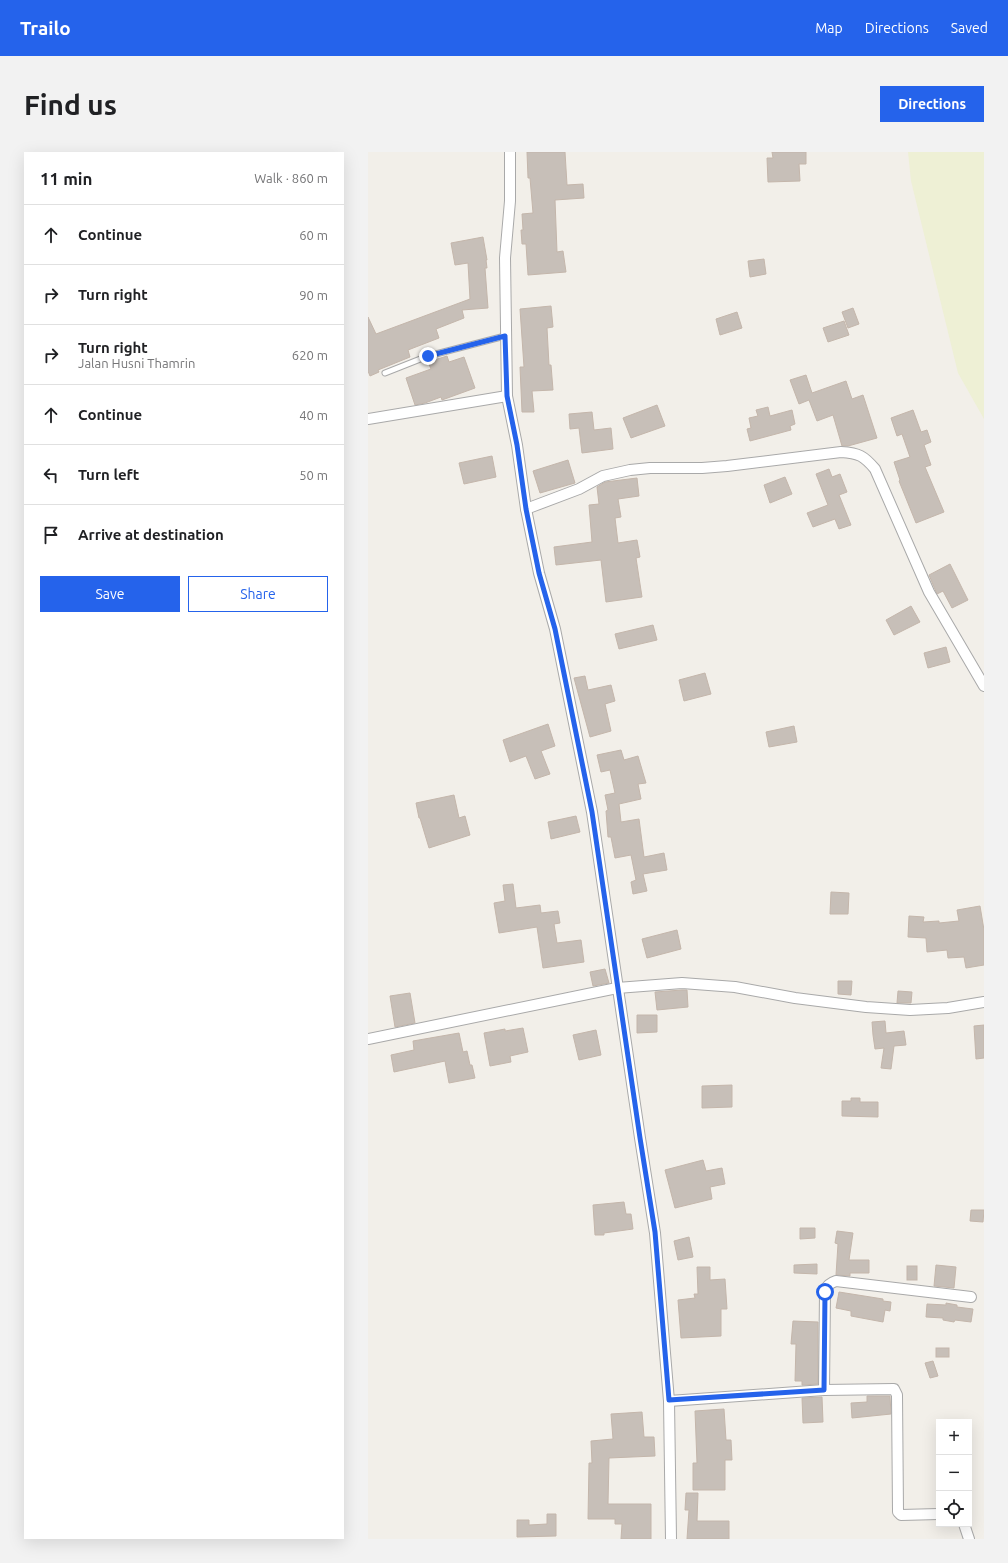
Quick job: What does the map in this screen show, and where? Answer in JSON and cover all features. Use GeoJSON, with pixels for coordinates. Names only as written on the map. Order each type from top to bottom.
{"type":"FeatureCollection","features":[{"type":"Feature","properties":{"kind":"street"},"geometry":{"type":"LineString","coordinates":[[510,152],[510,201],[505,258],[507,396],[517,445],[526,509],[539,573],[555,629],[592,812],[655,1232],[669,1400],[671,1539]]}},
{"type":"Feature","properties":{"kind":"street"},"geometry":{"type":"LineString","coordinates":[[368,420],[507,396]]}},
{"type":"Feature","properties":{"kind":"street"},"geometry":{"type":"LineString","coordinates":[[526,509],[579,489],[603,476],[630,470],[721,466],[841,452],[856,453],[867,459],[875,469],[929,592],[984,686]]}},
{"type":"Feature","properties":{"kind":"street"},"geometry":{"type":"LineString","coordinates":[[368,1039],[618,988],[682,983],[735,987],[795,998],[866,1007],[910,1010],[948,1008],[984,1002]]}},
{"type":"Feature","properties":{"kind":"street"},"geometry":{"type":"LineString","coordinates":[[824,1390],[825,1292],[827,1286],[831,1282],[836,1281],[971,1297]]}},
{"type":"Feature","properties":{"kind":"street"},"geometry":{"type":"LineString","coordinates":[[669,1400],[824,1390],[894,1389],[897,1395],[898,1512],[901,1515],[908,1516],[936,1514]]}},
{"type":"Feature","properties":{"kind":"street"},"geometry":{"type":"LineString","coordinates":[[965,1527],[969,1539]]}},
{"type":"Feature","properties":{"kind":"lane"},"geometry":{"type":"LineString","coordinates":[[385,373],[428,356],[505,336]]}},
{"type":"Feature","properties":{"kind":"green space"},"geometry":{"type":"Polygon","coordinates":[[[908,152],[984,152],[984,419],[958,373],[911,181],[908,152]]]}},
{"type":"Feature","properties":{"kind":"building"},"geometry":{"type":"Polygon","coordinates":[[[527,152],[565,152],[567,185],[583,184],[584,198],[555,200],[557,252],[563,251],[566,272],[528,275],[526,244],[522,244],[521,230],[523,230],[522,214],[533,213],[530,178],[528,178],[527,152]]]}},
{"type":"Feature","properties":{"kind":"building"},"geometry":{"type":"Polygon","coordinates":[[[772,152],[806,152],[806,164],[799,164],[800,181],[768,182],[767,158],[773,158],[772,152]]]}},
{"type":"Feature","properties":{"kind":"building"},"geometry":{"type":"Polygon","coordinates":[[[483,237],[487,260],[487,268],[485,268],[488,308],[462,310],[464,318],[436,329],[439,338],[408,350],[410,357],[378,370],[379,372],[370,376],[368,371],[368,317],[376,334],[470,299],[468,263],[455,265],[451,243],[483,237]]]}},
{"type":"Feature","properties":{"kind":"building"},"geometry":{"type":"Polygon","coordinates":[[[764,259],[766,274],[750,277],[748,261],[764,259]]]}},
{"type":"Feature","properties":{"kind":"building"},"geometry":{"type":"Polygon","coordinates":[[[551,306],[553,327],[547,328],[549,365],[551,365],[553,390],[532,391],[534,412],[522,412],[520,367],[524,367],[520,309],[551,306]]]}},
{"type":"Feature","properties":{"kind":"building"},"geometry":{"type":"Polygon","coordinates":[[[853,308],[859,324],[848,328],[842,312],[853,308]]]}},
{"type":"Feature","properties":{"kind":"building"},"geometry":{"type":"Polygon","coordinates":[[[737,312],[742,328],[720,335],[716,319],[737,312]]]}},
{"type":"Feature","properties":{"kind":"building"},"geometry":{"type":"Polygon","coordinates":[[[844,321],[849,335],[828,342],[823,328],[844,321]]]}},
{"type":"Feature","properties":{"kind":"building"},"geometry":{"type":"Polygon","coordinates":[[[447,356],[449,362],[464,357],[475,388],[442,400],[441,397],[415,405],[406,378],[431,369],[428,362],[447,356]]]}},
{"type":"Feature","properties":{"kind":"building"},"geometry":{"type":"Polygon","coordinates":[[[806,375],[812,393],[846,381],[852,399],[863,395],[877,438],[848,446],[842,446],[833,415],[817,421],[809,400],[799,404],[790,380],[806,375]]]}},
{"type":"Feature","properties":{"kind":"building"},"geometry":{"type":"Polygon","coordinates":[[[657,405],[665,426],[631,438],[623,418],[657,405]]]}},
{"type":"Feature","properties":{"kind":"building"},"geometry":{"type":"Polygon","coordinates":[[[768,407],[770,416],[792,410],[795,424],[790,426],[791,430],[750,441],[747,429],[751,428],[749,418],[758,416],[756,410],[768,407]]]}},
{"type":"Feature","properties":{"kind":"building"},"geometry":{"type":"Polygon","coordinates":[[[913,410],[921,432],[927,430],[931,442],[924,445],[931,465],[925,467],[944,512],[916,523],[899,481],[900,480],[894,462],[910,457],[902,434],[897,436],[891,418],[913,410]]]}},
{"type":"Feature","properties":{"kind":"building"},"geometry":{"type":"Polygon","coordinates":[[[592,412],[594,430],[611,428],[613,449],[582,453],[579,428],[570,429],[569,414],[592,412]]]}},
{"type":"Feature","properties":{"kind":"building"},"geometry":{"type":"Polygon","coordinates":[[[492,456],[496,477],[464,484],[459,463],[492,456]]]}},
{"type":"Feature","properties":{"kind":"building"},"geometry":{"type":"Polygon","coordinates":[[[568,460],[575,483],[540,493],[533,471],[568,460]]]}},
{"type":"Feature","properties":{"kind":"building"},"geometry":{"type":"Polygon","coordinates":[[[829,469],[832,477],[840,474],[847,492],[839,495],[851,525],[839,529],[835,519],[813,527],[807,513],[828,505],[816,474],[829,469]]]}},
{"type":"Feature","properties":{"kind":"building"},"geometry":{"type":"Polygon","coordinates":[[[785,477],[792,494],[770,503],[764,485],[785,477]]]}},
{"type":"Feature","properties":{"kind":"building"},"geometry":{"type":"Polygon","coordinates":[[[637,478],[639,496],[618,499],[621,517],[615,518],[618,543],[637,540],[640,557],[636,558],[642,597],[606,602],[601,560],[556,565],[554,547],[592,542],[589,505],[599,504],[597,487],[605,482],[637,478]]]}},
{"type":"Feature","properties":{"kind":"building"},"geometry":{"type":"Polygon","coordinates":[[[950,564],[968,600],[952,608],[943,591],[937,594],[929,575],[950,564]]]}},
{"type":"Feature","properties":{"kind":"building"},"geometry":{"type":"Polygon","coordinates":[[[911,606],[920,622],[894,635],[886,620],[911,606]]]}},
{"type":"Feature","properties":{"kind":"building"},"geometry":{"type":"Polygon","coordinates":[[[653,625],[657,640],[619,649],[615,634],[653,625]]]}},
{"type":"Feature","properties":{"kind":"building"},"geometry":{"type":"Polygon","coordinates":[[[946,647],[950,662],[928,668],[924,653],[946,647]]]}},
{"type":"Feature","properties":{"kind":"building"},"geometry":{"type":"Polygon","coordinates":[[[705,673],[711,694],[684,701],[679,680],[705,673]]]}},
{"type":"Feature","properties":{"kind":"building"},"geometry":{"type":"Polygon","coordinates":[[[585,676],[588,690],[611,685],[615,701],[605,704],[611,731],[590,737],[574,678],[585,676]]]}},
{"type":"Feature","properties":{"kind":"building"},"geometry":{"type":"Polygon","coordinates":[[[548,724],[555,746],[541,751],[550,774],[535,779],[526,756],[510,762],[503,740],[548,724]]]}},
{"type":"Feature","properties":{"kind":"building"},"geometry":{"type":"Polygon","coordinates":[[[794,726],[797,742],[769,747],[766,732],[794,726]]]}},
{"type":"Feature","properties":{"kind":"building"},"geometry":{"type":"Polygon","coordinates":[[[621,750],[624,760],[638,756],[646,783],[638,784],[641,799],[619,804],[621,822],[639,819],[644,857],[664,853],[667,870],[643,874],[647,891],[633,894],[631,882],[636,880],[631,855],[615,858],[611,837],[608,837],[606,811],[608,810],[605,795],[615,793],[610,770],[601,772],[597,755],[621,750]]]}},
{"type":"Feature","properties":{"kind":"building"},"geometry":{"type":"Polygon","coordinates":[[[454,795],[459,818],[465,816],[470,835],[429,848],[419,818],[416,803],[454,795]]]}},
{"type":"Feature","properties":{"kind":"building"},"geometry":{"type":"Polygon","coordinates":[[[576,816],[580,832],[551,839],[548,822],[576,816]]]}},
{"type":"Feature","properties":{"kind":"building"},"geometry":{"type":"Polygon","coordinates":[[[513,884],[516,908],[540,905],[541,913],[558,911],[560,923],[554,924],[557,943],[581,940],[584,962],[543,968],[537,927],[499,933],[494,903],[505,901],[503,885],[513,884]]]}},
{"type":"Feature","properties":{"kind":"building"},"geometry":{"type":"Polygon","coordinates":[[[831,892],[849,893],[848,914],[830,914],[831,892]]]}},
{"type":"Feature","properties":{"kind":"building"},"geometry":{"type":"Polygon","coordinates":[[[980,906],[984,930],[984,965],[966,968],[964,957],[948,958],[947,950],[927,952],[926,938],[908,937],[909,916],[924,917],[923,922],[939,921],[939,923],[959,921],[957,910],[980,906]]]}},
{"type":"Feature","properties":{"kind":"building"},"geometry":{"type":"Polygon","coordinates":[[[677,930],[681,949],[647,958],[642,939],[677,930]]]}},
{"type":"Feature","properties":{"kind":"building"},"geometry":{"type":"Polygon","coordinates":[[[605,969],[609,983],[593,986],[590,972],[605,969]]]}},
{"type":"Feature","properties":{"kind":"building"},"geometry":{"type":"Polygon","coordinates":[[[838,981],[852,981],[851,995],[838,994],[838,981]]]}},
{"type":"Feature","properties":{"kind":"building"},"geometry":{"type":"Polygon","coordinates":[[[687,990],[688,1007],[657,1010],[655,992],[687,990]]]}},
{"type":"Feature","properties":{"kind":"building"},"geometry":{"type":"Polygon","coordinates":[[[898,991],[912,992],[911,1003],[897,1003],[898,991]]]}},
{"type":"Feature","properties":{"kind":"building"},"geometry":{"type":"Polygon","coordinates":[[[410,993],[415,1023],[395,1027],[390,996],[410,993]]]}},
{"type":"Feature","properties":{"kind":"building"},"geometry":{"type":"Polygon","coordinates":[[[637,1015],[657,1015],[657,1032],[637,1033],[637,1015]]]}},
{"type":"Feature","properties":{"kind":"building"},"geometry":{"type":"Polygon","coordinates":[[[885,1021],[886,1033],[904,1031],[906,1045],[894,1046],[891,1069],[881,1068],[884,1048],[875,1049],[873,1035],[872,1022],[885,1021]]]}},
{"type":"Feature","properties":{"kind":"building"},"geometry":{"type":"Polygon","coordinates":[[[984,1025],[984,1058],[976,1059],[974,1026],[984,1025]]]}},
{"type":"Feature","properties":{"kind":"building"},"geometry":{"type":"Polygon","coordinates":[[[523,1028],[528,1052],[510,1056],[511,1062],[490,1066],[484,1033],[505,1029],[505,1031],[523,1028]]]}},
{"type":"Feature","properties":{"kind":"building"},"geometry":{"type":"Polygon","coordinates":[[[596,1030],[601,1055],[579,1060],[573,1035],[596,1030]]]}},
{"type":"Feature","properties":{"kind":"building"},"geometry":{"type":"Polygon","coordinates":[[[459,1033],[463,1052],[467,1051],[475,1078],[449,1083],[445,1061],[394,1072],[391,1055],[414,1050],[413,1041],[459,1033]]]}},
{"type":"Feature","properties":{"kind":"building"},"geometry":{"type":"Polygon","coordinates":[[[732,1085],[732,1107],[702,1108],[702,1086],[732,1085]]]}},
{"type":"Feature","properties":{"kind":"building"},"geometry":{"type":"Polygon","coordinates":[[[851,1098],[860,1098],[860,1102],[878,1102],[878,1117],[842,1116],[842,1101],[851,1101],[851,1098]]]}},
{"type":"Feature","properties":{"kind":"building"},"geometry":{"type":"Polygon","coordinates":[[[703,1160],[706,1171],[722,1168],[725,1184],[710,1187],[712,1199],[675,1208],[665,1170],[703,1160]]]}},
{"type":"Feature","properties":{"kind":"building"},"geometry":{"type":"Polygon","coordinates":[[[624,1202],[626,1214],[631,1214],[633,1229],[604,1233],[604,1235],[595,1235],[593,1205],[624,1202]]]}},
{"type":"Feature","properties":{"kind":"building"},"geometry":{"type":"Polygon","coordinates":[[[971,1210],[984,1210],[983,1222],[970,1221],[971,1210]]]}},
{"type":"Feature","properties":{"kind":"building"},"geometry":{"type":"Polygon","coordinates":[[[800,1228],[815,1228],[815,1238],[800,1239],[800,1228]]]}},
{"type":"Feature","properties":{"kind":"building"},"geometry":{"type":"Polygon","coordinates":[[[837,1231],[853,1233],[849,1260],[869,1260],[869,1273],[850,1273],[850,1276],[836,1275],[838,1244],[835,1243],[837,1231]]]}},
{"type":"Feature","properties":{"kind":"building"},"geometry":{"type":"Polygon","coordinates":[[[689,1237],[693,1257],[678,1260],[674,1241],[689,1237]]]}},
{"type":"Feature","properties":{"kind":"building"},"geometry":{"type":"Polygon","coordinates":[[[817,1264],[817,1274],[794,1273],[794,1265],[817,1264]]]}},
{"type":"Feature","properties":{"kind":"building"},"geometry":{"type":"Polygon","coordinates":[[[936,1265],[956,1267],[954,1288],[934,1286],[936,1265]]]}},
{"type":"Feature","properties":{"kind":"building"},"geometry":{"type":"Polygon","coordinates":[[[907,1266],[917,1266],[917,1280],[907,1280],[907,1266]]]}},
{"type":"Feature","properties":{"kind":"building"},"geometry":{"type":"Polygon","coordinates":[[[697,1267],[710,1267],[710,1280],[725,1279],[727,1309],[721,1309],[721,1336],[681,1338],[678,1300],[695,1298],[694,1294],[698,1294],[697,1267]]]}},
{"type":"Feature","properties":{"kind":"building"},"geometry":{"type":"Polygon","coordinates":[[[839,1292],[883,1299],[883,1301],[891,1302],[890,1311],[885,1310],[883,1322],[851,1316],[851,1311],[836,1308],[839,1292]]]}},
{"type":"Feature","properties":{"kind":"building"},"geometry":{"type":"Polygon","coordinates":[[[946,1303],[957,1305],[957,1307],[973,1309],[971,1322],[955,1320],[954,1322],[943,1320],[943,1318],[926,1317],[927,1304],[946,1305],[946,1303]]]}},
{"type":"Feature","properties":{"kind":"building"},"geometry":{"type":"Polygon","coordinates":[[[793,1321],[818,1322],[818,1384],[802,1385],[802,1381],[795,1381],[796,1344],[791,1344],[793,1321]]]}},
{"type":"Feature","properties":{"kind":"building"},"geometry":{"type":"Polygon","coordinates":[[[936,1348],[949,1348],[949,1357],[936,1357],[936,1348]]]}},
{"type":"Feature","properties":{"kind":"building"},"geometry":{"type":"Polygon","coordinates":[[[933,1361],[938,1376],[930,1378],[925,1363],[933,1361]]]}},
{"type":"Feature","properties":{"kind":"building"},"geometry":{"type":"Polygon","coordinates":[[[867,1396],[890,1396],[891,1414],[852,1418],[851,1403],[867,1402],[867,1396]]]}},
{"type":"Feature","properties":{"kind":"building"},"geometry":{"type":"Polygon","coordinates":[[[822,1397],[823,1422],[803,1423],[802,1398],[822,1397]]]}},
{"type":"Feature","properties":{"kind":"building"},"geometry":{"type":"Polygon","coordinates":[[[724,1409],[726,1440],[731,1440],[732,1460],[725,1460],[725,1490],[693,1490],[693,1463],[697,1463],[695,1411],[724,1409]]]}},
{"type":"Feature","properties":{"kind":"building"},"geometry":{"type":"Polygon","coordinates":[[[642,1412],[644,1437],[654,1437],[655,1456],[609,1458],[608,1504],[651,1504],[651,1539],[621,1539],[622,1524],[615,1524],[615,1519],[588,1519],[589,1463],[592,1463],[591,1441],[613,1439],[611,1414],[642,1412]]]}},
{"type":"Feature","properties":{"kind":"building"},"geometry":{"type":"Polygon","coordinates":[[[686,1493],[698,1493],[697,1521],[729,1521],[729,1539],[687,1539],[689,1510],[685,1510],[686,1493]]]}},
{"type":"Feature","properties":{"kind":"building"},"geometry":{"type":"Polygon","coordinates":[[[547,1514],[556,1514],[556,1536],[517,1537],[517,1520],[529,1520],[529,1525],[547,1524],[547,1514]]]}},
{"type":"Feature","properties":{"kind":"route"},"geometry":{"type":"LineString","coordinates":[[428,356],[505,336],[507,396],[517,445],[526,509],[539,573],[555,629],[592,812],[655,1232],[669,1400],[824,1390],[825,1292]]}}]}
